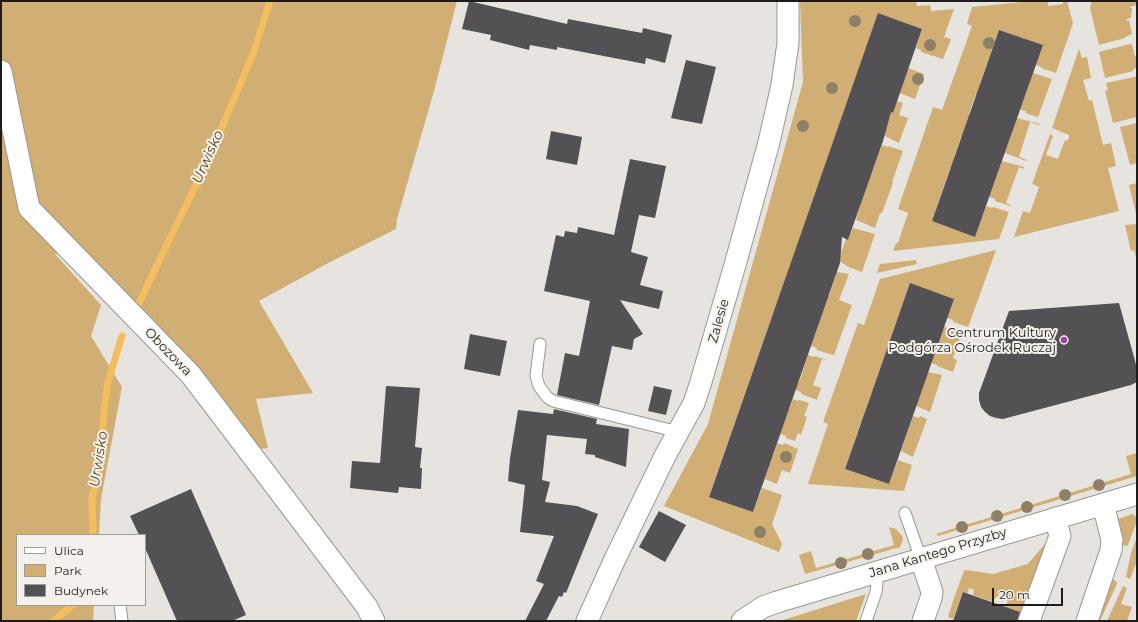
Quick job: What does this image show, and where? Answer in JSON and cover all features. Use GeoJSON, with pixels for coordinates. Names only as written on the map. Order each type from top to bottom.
{"type":"FeatureCollection","features":[{"type":"Feature","properties":{"kind":"street","name":"Zalesie"},"geometry":{"type":"LineString","coordinates":[[587,621],[665,456],[694,403],[700,385],[769,142],[782,85],[788,42],[788,1]]}},
{"type":"Feature","properties":{"kind":"street","name":"Obozowa"},"geometry":{"type":"LineString","coordinates":[[1,71],[29,208],[191,375],[367,607],[374,621]]}},
{"type":"Feature","properties":{"kind":"street","name":"Jana Kantego Przyzby"},"geometry":{"type":"LineString","coordinates":[[742,621],[758,610],[777,602],[1137,494]]}},
{"type":"Feature","properties":{"kind":"street"},"geometry":{"type":"LineString","coordinates":[[1087,621],[1111,550],[1112,535],[1103,504]]}},
{"type":"Feature","properties":{"kind":"street"},"geometry":{"type":"LineString","coordinates":[[1029,621],[1060,536],[1055,518]]}},
{"type":"Feature","properties":{"kind":"street"},"geometry":{"type":"LineString","coordinates":[[920,559],[932,592],[923,621]]}},
{"type":"Feature","properties":{"kind":"lane"},"geometry":{"type":"LineString","coordinates":[[540,344],[536,376],[539,386],[547,397],[553,401],[679,432]]}},
{"type":"Feature","properties":{"kind":"lane"},"geometry":{"type":"LineString","coordinates":[[905,513],[920,559]]}},
{"type":"Feature","properties":{"kind":"lane"},"geometry":{"type":"LineString","coordinates":[[866,621],[876,592],[877,583],[873,573]]}},
{"type":"Feature","properties":{"kind":"lane"},"geometry":{"type":"LineString","coordinates":[[120,606],[122,621]]}},
{"type":"Feature","properties":{"kind":"green space"},"geometry":{"type":"Polygon","coordinates":[[[1,1],[457,1],[434,91],[397,219],[396,229],[330,262],[259,301],[313,393],[256,399],[268,448],[259,449],[82,249],[55,254],[101,305],[91,336],[122,387],[101,499],[99,534],[16,534],[16,606],[94,606],[93,621],[1,621],[1,1]]]}},
{"type":"Feature","properties":{"kind":"green space"},"geometry":{"type":"Polygon","coordinates":[[[800,1],[916,1],[917,6],[930,5],[931,11],[954,9],[944,37],[951,39],[943,59],[921,52],[921,50],[916,48],[922,29],[878,13],[871,175],[882,145],[903,151],[892,182],[893,183],[875,228],[856,220],[860,206],[816,191],[785,281],[829,296],[837,272],[849,274],[839,300],[852,305],[834,355],[816,350],[817,348],[811,346],[818,326],[774,311],[709,496],[753,512],[762,488],[782,495],[772,524],[782,544],[779,552],[664,506],[708,424],[803,82],[800,1]]]}},
{"type":"Feature","properties":{"kind":"green space"},"geometry":{"type":"Polygon","coordinates":[[[1032,1],[1048,1],[1048,6],[1063,4],[1063,1],[1067,1],[1073,23],[1056,73],[1036,65],[1042,45],[999,30],[980,83],[982,84],[979,94],[976,94],[969,113],[971,115],[963,138],[961,137],[954,157],[956,158],[953,169],[950,168],[932,221],[975,236],[986,206],[993,207],[1009,212],[999,239],[893,251],[896,243],[898,243],[908,213],[898,209],[933,107],[942,110],[972,26],[967,24],[972,7],[1032,1]]]}},
{"type":"Feature","properties":{"kind":"green space"},"geometry":{"type":"Polygon","coordinates":[[[1092,1],[1137,1],[1137,5],[1130,7],[1132,8],[1131,18],[1126,19],[1127,21],[1129,20],[1132,34],[1125,38],[1099,45],[1090,8],[1092,1]]]}},
{"type":"Feature","properties":{"kind":"green space"},"geometry":{"type":"Polygon","coordinates":[[[1132,44],[1135,56],[1137,56],[1137,68],[1133,69],[1133,71],[1105,78],[1099,52],[1132,44]]]}},
{"type":"Feature","properties":{"kind":"green space"},"geometry":{"type":"Polygon","coordinates":[[[1079,49],[1082,58],[1087,57],[1091,78],[1083,80],[1089,101],[1092,100],[1103,145],[1111,143],[1116,166],[1108,168],[1119,211],[1014,237],[1023,211],[1030,213],[1039,187],[1032,184],[1050,134],[1053,136],[1046,155],[1058,159],[1065,140],[1067,141],[1069,138],[1069,135],[1052,128],[1079,49]]]}},
{"type":"Feature","properties":{"kind":"green space"},"geometry":{"type":"Polygon","coordinates":[[[908,68],[924,74],[915,99],[897,92],[908,68]]]}},
{"type":"Feature","properties":{"kind":"green space"},"geometry":{"type":"Polygon","coordinates":[[[1033,73],[1052,79],[1038,117],[1025,113],[1026,111],[1020,110],[1033,73]]]}},
{"type":"Feature","properties":{"kind":"green space"},"geometry":{"type":"Polygon","coordinates":[[[1137,77],[1137,117],[1113,123],[1105,91],[1108,90],[1106,83],[1137,77]]]}},
{"type":"Feature","properties":{"kind":"green space"},"geometry":{"type":"Polygon","coordinates":[[[897,101],[903,103],[899,115],[908,118],[899,143],[883,135],[890,112],[893,113],[897,101]]]}},
{"type":"Feature","properties":{"kind":"green space"},"geometry":{"type":"Polygon","coordinates":[[[1017,118],[1040,124],[1030,122],[1019,157],[1027,160],[1026,161],[1005,153],[1017,118]]]}},
{"type":"Feature","properties":{"kind":"green space"},"geometry":{"type":"Polygon","coordinates":[[[1137,123],[1137,163],[1130,165],[1120,127],[1137,123]]]}},
{"type":"Feature","properties":{"kind":"green space"},"geometry":{"type":"Polygon","coordinates":[[[1002,161],[1024,167],[1024,169],[1019,167],[1006,203],[1011,206],[995,201],[995,199],[989,197],[1002,161]]]}},
{"type":"Feature","properties":{"kind":"green space"},"geometry":{"type":"Polygon","coordinates":[[[1137,183],[1137,214],[1136,214],[1129,185],[1137,183]]]}},
{"type":"Feature","properties":{"kind":"green space"},"geometry":{"type":"Polygon","coordinates":[[[1137,224],[1137,260],[1134,250],[1131,251],[1125,225],[1137,224]]]}},
{"type":"Feature","properties":{"kind":"green space"},"geometry":{"type":"Polygon","coordinates":[[[853,228],[875,234],[862,272],[846,266],[838,261],[846,239],[848,240],[853,228]]]}},
{"type":"Feature","properties":{"kind":"green space"},"geometry":{"type":"Polygon","coordinates":[[[996,250],[968,327],[953,322],[953,320],[947,318],[954,299],[910,284],[865,411],[864,422],[861,422],[845,469],[889,484],[898,460],[912,465],[904,491],[808,484],[828,424],[823,422],[858,323],[864,325],[880,279],[996,250]]]}},
{"type":"Feature","properties":{"kind":"green space"},"geometry":{"type":"Polygon","coordinates":[[[916,260],[917,264],[877,273],[880,264],[916,260]]]}},
{"type":"Feature","properties":{"kind":"green space"},"geometry":{"type":"Polygon","coordinates":[[[944,327],[962,332],[953,358],[957,360],[953,372],[929,362],[944,327]]]}},
{"type":"Feature","properties":{"kind":"green space"},"geometry":{"type":"Polygon","coordinates":[[[808,355],[831,361],[822,359],[813,385],[821,388],[817,400],[801,394],[801,392],[793,389],[800,380],[808,355]]]}},
{"type":"Feature","properties":{"kind":"green space"},"geometry":{"type":"Polygon","coordinates":[[[928,372],[942,375],[930,412],[914,405],[928,372]]]}},
{"type":"Feature","properties":{"kind":"green space"},"geometry":{"type":"Polygon","coordinates":[[[793,399],[809,403],[804,416],[807,417],[801,435],[798,433],[795,441],[778,433],[786,410],[789,410],[793,399]]]}},
{"type":"Feature","properties":{"kind":"green space"},"geometry":{"type":"Polygon","coordinates":[[[913,416],[919,418],[920,416],[927,419],[913,457],[901,451],[913,416]]]}},
{"type":"Feature","properties":{"kind":"green space"},"geometry":{"type":"Polygon","coordinates":[[[777,443],[783,445],[784,443],[798,449],[790,473],[782,470],[777,484],[765,479],[771,453],[774,454],[777,443]]]}},
{"type":"Feature","properties":{"kind":"green space"},"geometry":{"type":"Polygon","coordinates":[[[1137,453],[1137,476],[938,536],[936,534],[1131,474],[1126,456],[1137,453]]]}},
{"type":"Feature","properties":{"kind":"green space"},"geometry":{"type":"Polygon","coordinates":[[[1133,514],[1137,518],[1137,521],[1128,545],[1122,545],[1117,519],[1133,514]]]}},
{"type":"Feature","properties":{"kind":"green space"},"geometry":{"type":"Polygon","coordinates":[[[889,527],[896,529],[902,536],[903,540],[900,547],[805,574],[799,555],[811,551],[816,568],[894,545],[889,527]]]}},
{"type":"Feature","properties":{"kind":"green space"},"geometry":{"type":"Polygon","coordinates":[[[1137,537],[1137,561],[1130,579],[1126,577],[1131,553],[1137,537]]]}},
{"type":"Feature","properties":{"kind":"green space"},"geometry":{"type":"Polygon","coordinates":[[[1048,540],[1020,621],[1001,621],[1008,601],[1003,599],[1005,594],[1000,592],[998,597],[996,597],[993,602],[973,595],[974,590],[969,588],[968,593],[963,592],[953,619],[948,617],[964,571],[966,570],[993,574],[1028,564],[1048,540]]]}},
{"type":"Feature","properties":{"kind":"green space"},"geometry":{"type":"Polygon","coordinates":[[[1110,579],[1116,581],[1117,584],[1100,621],[1096,621],[1110,579]]]}},
{"type":"Feature","properties":{"kind":"green space"},"geometry":{"type":"Polygon","coordinates":[[[1123,586],[1127,588],[1121,604],[1132,607],[1127,621],[1107,621],[1123,586]]]}},
{"type":"Feature","properties":{"kind":"green space"},"geometry":{"type":"Polygon","coordinates":[[[866,594],[856,621],[780,621],[866,594]]]}},
{"type":"Feature","properties":{"kind":"building"},"geometry":{"type":"Polygon","coordinates":[[[469,1],[567,24],[568,19],[642,33],[643,28],[672,35],[665,63],[646,58],[645,64],[557,47],[557,50],[530,45],[529,50],[490,40],[491,35],[462,29],[469,1]]]}},
{"type":"Feature","properties":{"kind":"building"},"geometry":{"type":"Polygon","coordinates":[[[878,13],[922,29],[893,113],[891,112],[883,141],[848,240],[842,237],[840,263],[753,512],[709,497],[878,13]]]}},
{"type":"Feature","properties":{"kind":"building"},"geometry":{"type":"Polygon","coordinates":[[[999,30],[1043,45],[975,237],[932,221],[999,30]]]}},
{"type":"Feature","properties":{"kind":"building"},"geometry":{"type":"Polygon","coordinates":[[[686,60],[716,67],[702,124],[671,118],[686,60]]]}},
{"type":"Feature","properties":{"kind":"building"},"geometry":{"type":"Polygon","coordinates":[[[551,131],[582,137],[577,165],[546,159],[551,131]]]}},
{"type":"Feature","properties":{"kind":"building"},"geometry":{"type":"Polygon","coordinates":[[[630,159],[666,166],[655,218],[639,215],[631,252],[648,257],[640,285],[663,291],[659,309],[620,300],[643,334],[634,339],[632,350],[612,346],[599,405],[557,395],[565,353],[579,356],[590,301],[544,291],[556,235],[564,237],[565,231],[577,233],[578,227],[614,235],[630,159]]]}},
{"type":"Feature","properties":{"kind":"building"},"geometry":{"type":"Polygon","coordinates":[[[910,283],[954,299],[889,484],[845,469],[910,283]]]}},
{"type":"Feature","properties":{"kind":"building","name":"Centrum Kultury Podgórza Ośrodek Ruczaj"},"geometry":{"type":"Polygon","coordinates":[[[1119,303],[1137,368],[1137,382],[1131,385],[1003,419],[990,416],[981,407],[979,393],[1009,311],[1119,303]]]}},
{"type":"Feature","properties":{"kind":"building"},"geometry":{"type":"Polygon","coordinates":[[[470,334],[507,341],[500,376],[464,369],[470,334]]]}},
{"type":"Feature","properties":{"kind":"building"},"geometry":{"type":"Polygon","coordinates":[[[386,386],[420,388],[415,447],[422,448],[420,468],[422,468],[421,489],[399,487],[398,493],[350,488],[352,461],[380,463],[386,386]]]}},
{"type":"Feature","properties":{"kind":"building"},"geometry":{"type":"Polygon","coordinates":[[[654,386],[672,390],[666,415],[648,411],[654,386]]]}},
{"type":"Feature","properties":{"kind":"building"},"geometry":{"type":"Polygon","coordinates":[[[554,409],[597,419],[596,424],[629,429],[626,467],[595,457],[595,455],[585,454],[587,439],[547,435],[542,480],[550,482],[545,502],[577,506],[598,514],[566,593],[564,592],[562,597],[559,596],[546,621],[525,621],[544,584],[536,581],[554,536],[520,532],[525,485],[508,481],[510,458],[518,410],[553,414],[554,409]]]}},
{"type":"Feature","properties":{"kind":"building"},"geometry":{"type":"Polygon","coordinates":[[[191,489],[246,615],[232,621],[177,621],[146,550],[146,534],[139,534],[130,516],[191,489]]]}},
{"type":"Feature","properties":{"kind":"building"},"geometry":{"type":"Polygon","coordinates":[[[659,511],[686,525],[665,562],[639,547],[659,511]]]}},
{"type":"Feature","properties":{"kind":"building"},"geometry":{"type":"Polygon","coordinates":[[[963,592],[1020,612],[1017,621],[953,621],[963,592]]]}},
{"type":"Feature","properties":{"kind":"waterway","name":"Urwisko"},"geometry":{"type":"LineString","coordinates":[[136,309],[209,158],[253,54],[270,1]]}},
{"type":"Feature","properties":{"kind":"waterway","name":"Urwisko"},"geometry":{"type":"LineString","coordinates":[[93,534],[92,498],[101,460],[104,409],[108,382],[122,336]]}},
{"type":"Feature","properties":{"kind":"waterway","name":"Urwisko"},"geometry":{"type":"LineString","coordinates":[[53,621],[72,606]]}},
{"type":"Feature","properties":{"kind":"place","name":"Centrum Kultury Podgórza Ośrodek Ruczaj"},"geometry":{"type":"Point","coordinates":[1064,340]}}]}
